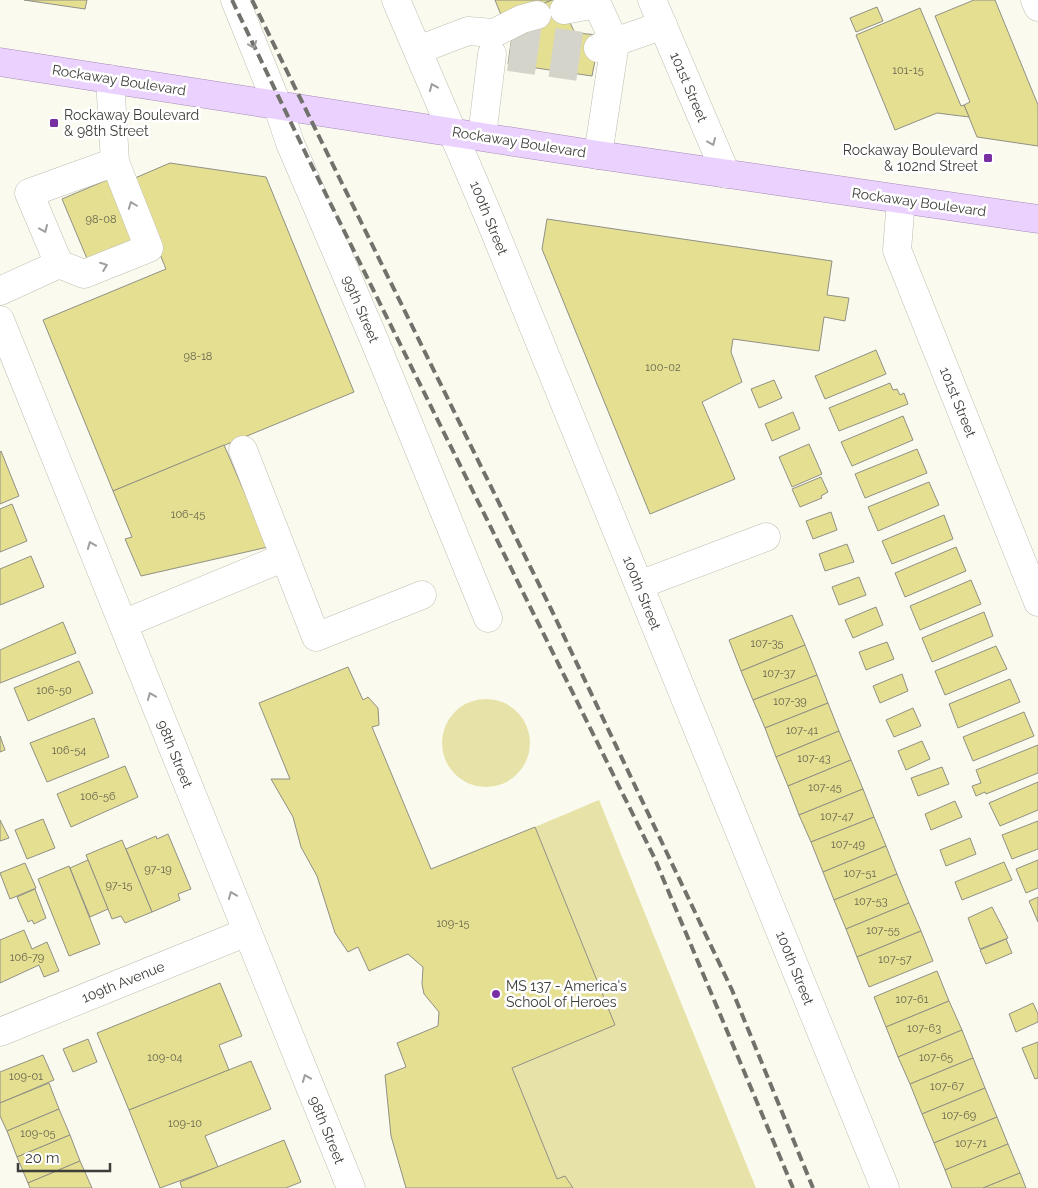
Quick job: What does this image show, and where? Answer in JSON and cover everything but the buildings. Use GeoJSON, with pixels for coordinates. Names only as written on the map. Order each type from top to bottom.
{"type":"FeatureCollection","features":[{"type":"Feature","properties":{"kind":"main road","name":"Rockaway Boulevard"},"geometry":{"type":"LineString","coordinates":[[0,62],[598,155],[1038,219]]}},
{"type":"Feature","properties":{"kind":"street","name":"99th Street"},"geometry":{"type":"LineString","coordinates":[[235,0],[278,104],[290,143],[373,337],[488,618]]}},
{"type":"Feature","properties":{"kind":"street","name":"100th Street"},"geometry":{"type":"LineString","coordinates":[[396,0],[453,131],[885,1188]]}},
{"type":"Feature","properties":{"kind":"street","name":"101st Street"},"geometry":{"type":"LineString","coordinates":[[652,0],[726,174]]}},
{"type":"Feature","properties":{"kind":"street"},"geometry":{"type":"LineString","coordinates":[[1035,0],[1038,7]]}},
{"type":"Feature","properties":{"kind":"street"},"geometry":{"type":"LineString","coordinates":[[564,10],[597,4],[603,58],[598,155]]}},
{"type":"Feature","properties":{"kind":"street"},"geometry":{"type":"LineString","coordinates":[[482,136],[502,45],[522,20],[537,15]]}},
{"type":"Feature","properties":{"kind":"street"},"geometry":{"type":"LineString","coordinates":[[603,58],[663,25]]}},
{"type":"Feature","properties":{"kind":"street"},"geometry":{"type":"LineString","coordinates":[[418,50],[468,31],[502,45]]}},
{"type":"Feature","properties":{"kind":"street"},"geometry":{"type":"LineString","coordinates":[[110,79],[115,162],[149,248],[84,274],[59,264],[29,193],[115,162]]}},
{"type":"Feature","properties":{"kind":"street","name":"101st Street"},"geometry":{"type":"LineString","coordinates":[[901,200],[896,250],[1038,602]]}},
{"type":"Feature","properties":{"kind":"street"},"geometry":{"type":"LineString","coordinates":[[0,291],[59,264]]}},
{"type":"Feature","properties":{"kind":"street","name":"98th Street"},"geometry":{"type":"LineString","coordinates":[[0,320],[351,1188]]}},
{"type":"Feature","properties":{"kind":"street"},"geometry":{"type":"LineString","coordinates":[[243,450],[316,637],[422,595]]}},
{"type":"Feature","properties":{"kind":"street"},"geometry":{"type":"LineString","coordinates":[[639,585],[766,537]]}},
{"type":"Feature","properties":{"kind":"street"},"geometry":{"type":"LineString","coordinates":[[123,624],[285,557]]}},
{"type":"Feature","properties":{"kind":"street","name":"109th Avenue"},"geometry":{"type":"LineString","coordinates":[[0,1032],[247,932]]}},
{"type":"Feature","properties":{"kind":"shaded area"},"geometry":{"type":"Polygon","coordinates":[[[486,699],[503,703],[517,712],[526,726],[530,743],[526,760],[517,774],[503,783],[486,787],[469,783],[455,774],[446,760],[442,743],[446,726],[455,712],[469,703],[486,699]]]}},
{"type":"Feature","properties":{"kind":"shaded area"},"geometry":{"type":"Polygon","coordinates":[[[599,800],[756,1188],[573,1188],[565,1176],[557,1179],[512,1068],[615,1025],[535,827],[599,800]]]}},
{"type":"Feature","properties":{"kind":"tunnel"},"geometry":{"type":"LineString","coordinates":[[512,36],[597,48]]}},
{"type":"Feature","properties":{"kind":"tunnel"},"geometry":{"type":"LineString","coordinates":[[509,57],[592,69]]}},
{"type":"Feature","properties":{"kind":"railway"},"geometry":{"type":"LineString","coordinates":[[232,0],[306,154],[654,857],[793,1188]]}},
{"type":"Feature","properties":{"kind":"railway"},"geometry":{"type":"LineString","coordinates":[[252,0],[552,611],[732,990],[813,1188]]}},
{"type":"Feature","properties":{"kind":"place","name":"Rockaway Boulevard & 98th Street"},"geometry":{"type":"Point","coordinates":[54,123]}},
{"type":"Feature","properties":{"kind":"place","name":"Rockaway Boulevard & 102nd Street"},"geometry":{"type":"Point","coordinates":[988,158]}},
{"type":"Feature","properties":{"kind":"place","name":"MS 137 - America's School of Heroes"},"geometry":{"type":"Point","coordinates":[496,994]}}]}
